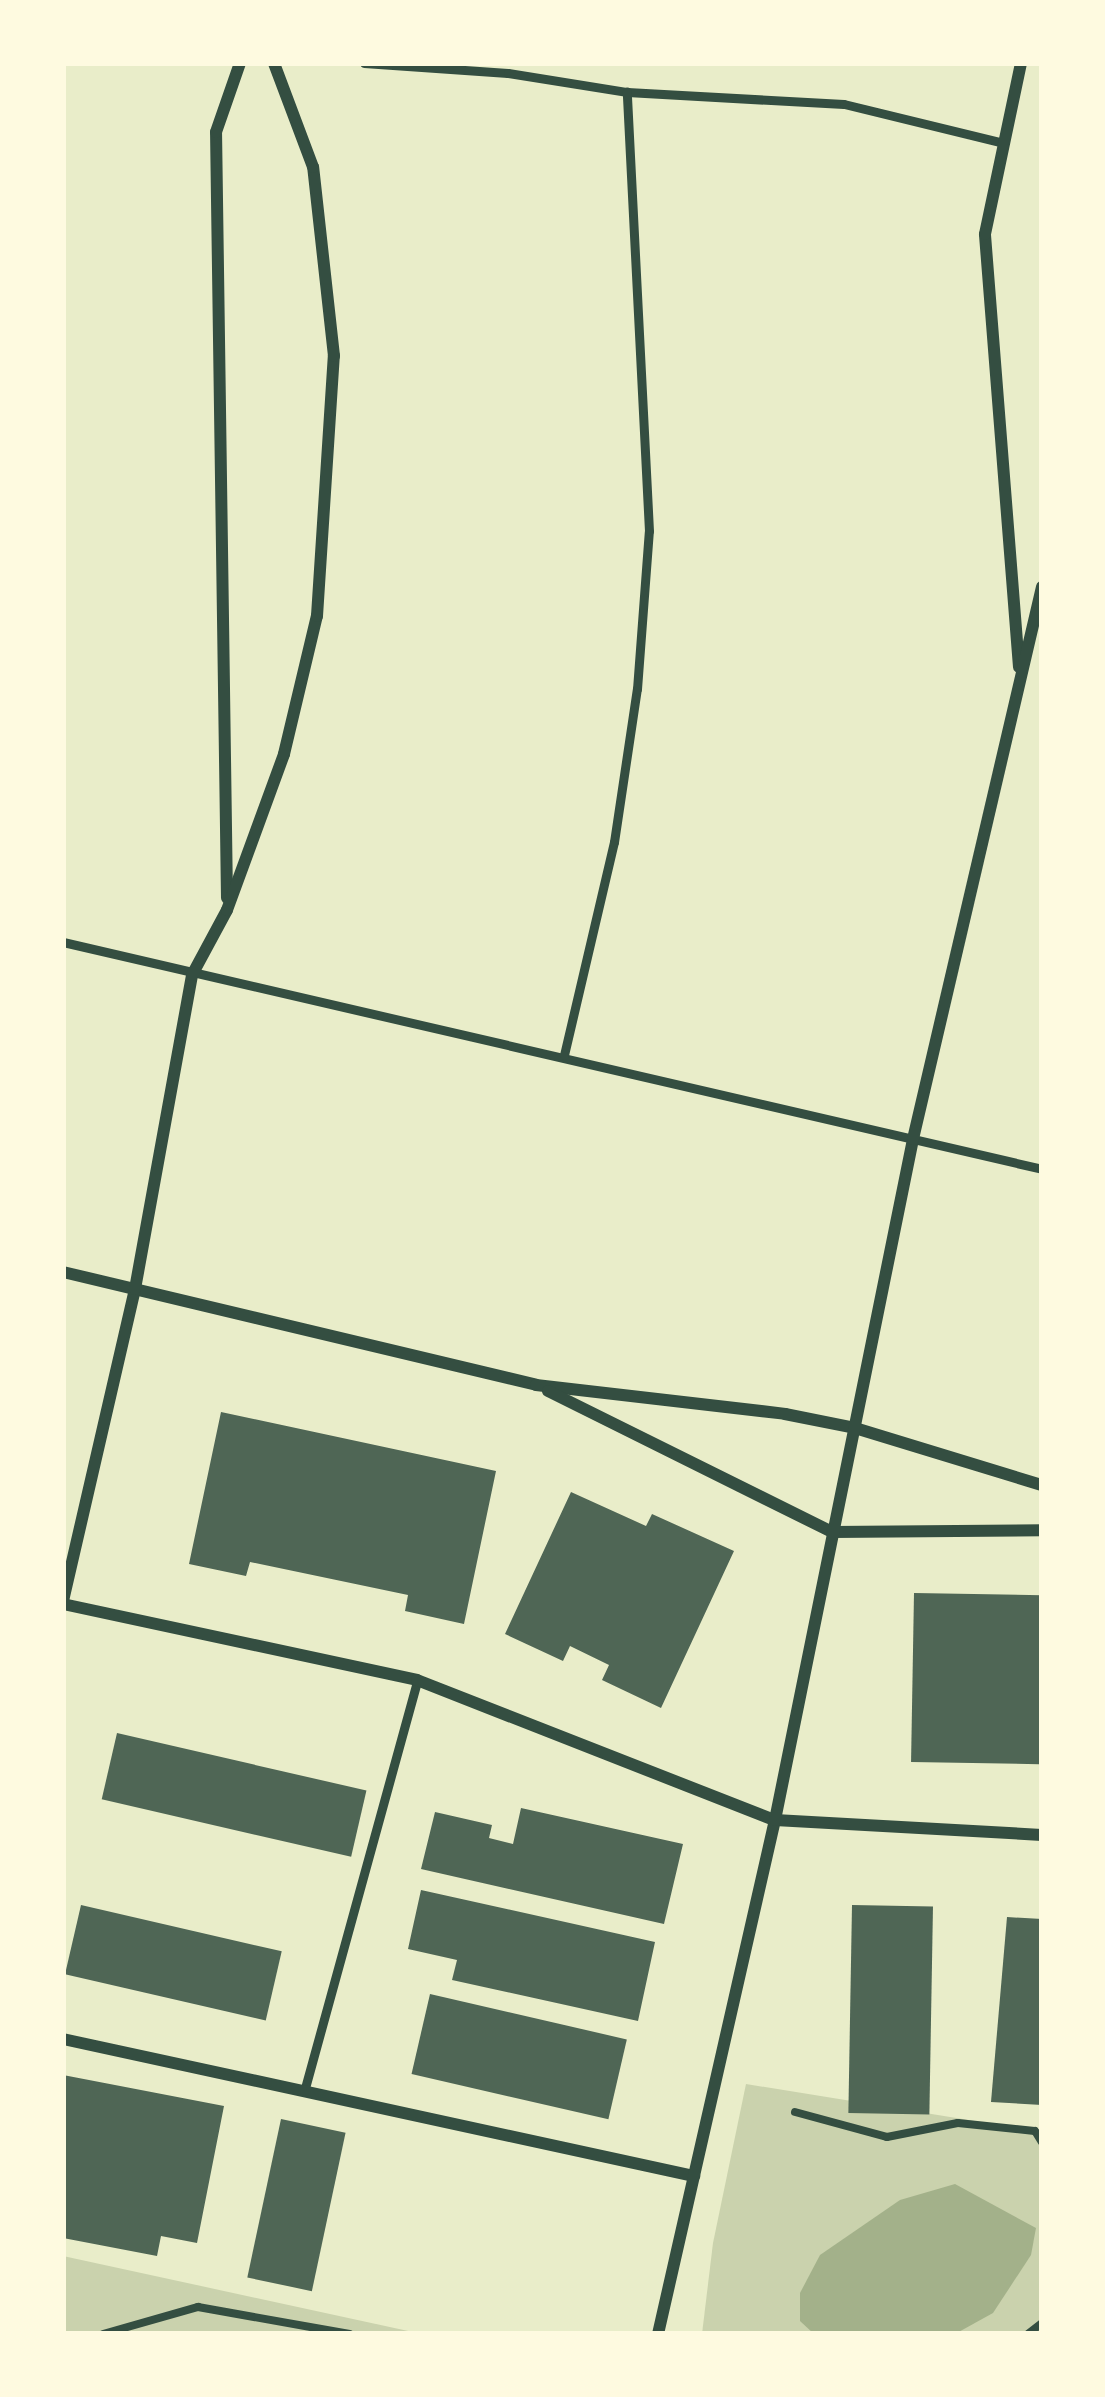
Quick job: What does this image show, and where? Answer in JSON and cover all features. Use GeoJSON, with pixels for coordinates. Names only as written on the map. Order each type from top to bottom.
{"type":"FeatureCollection","features":[{"type":"Feature","properties":{"kind":"street"},"geometry":{"type":"LineString","coordinates":[[227,910],[216,133],[240,63]]}},
{"type":"Feature","properties":{"kind":"street"},"geometry":{"type":"LineString","coordinates":[[274,63],[314,167],[334,356],[317,616],[284,754],[227,910],[192,975],[135,1289],[63,1603],[417,1680],[775,1820],[1042,1835]]}},
{"type":"Feature","properties":{"kind":"street"},"geometry":{"type":"LineString","coordinates":[[1020,680],[986,234],[1021,63]]}},
{"type":"Feature","properties":{"kind":"street"},"geometry":{"type":"LineString","coordinates":[[658,2334],[775,1820],[913,1139],[1042,586]]}},
{"type":"Feature","properties":{"kind":"street"},"geometry":{"type":"LineString","coordinates":[[63,1272],[536,1385],[785,1414],[855,1428],[1042,1485]]}},
{"type":"Feature","properties":{"kind":"street"},"geometry":{"type":"LineString","coordinates":[[536,1385],[832,1532],[1042,1530]]}},
{"type":"Feature","properties":{"kind":"street"},"geometry":{"type":"LineString","coordinates":[[63,2039],[694,2176]]}},
{"type":"Feature","properties":{"kind":"lane"},"geometry":{"type":"LineString","coordinates":[[364,63],[508,73],[627,92],[844,104],[1004,143]]}},
{"type":"Feature","properties":{"kind":"lane"},"geometry":{"type":"LineString","coordinates":[[564,1055],[614,842],[638,689],[649,531],[627,92]]}},
{"type":"Feature","properties":{"kind":"lane"},"geometry":{"type":"LineString","coordinates":[[63,942],[1042,1168]]}},
{"type":"Feature","properties":{"kind":"lane"},"geometry":{"type":"LineString","coordinates":[[304,2088],[417,1680]]}},
{"type":"Feature","properties":{"kind":"path"},"geometry":{"type":"LineString","coordinates":[[795,2112],[887,2138],[958,2123],[1038,2132],[1042,2142]]}},
{"type":"Feature","properties":{"kind":"path"},"geometry":{"type":"LineString","coordinates":[[103,2334],[198,2307],[350,2334]]}},
{"type":"Feature","properties":{"kind":"path"},"geometry":{"type":"LineString","coordinates":[[1028,2334],[1042,2323]]}},
{"type":"Feature","properties":{"kind":"shaded area"},"geometry":{"type":"Polygon","coordinates":[[[746,2084],[1042,2132],[1042,2334],[702,2334],[713,2243],[746,2084]]]}},
{"type":"Feature","properties":{"kind":"shaded area"},"geometry":{"type":"Polygon","coordinates":[[[955,2184],[1036,2228],[1031,2255],[993,2313],[955,2334],[814,2334],[800,2321],[800,2293],[820,2255],[900,2200],[955,2184]]]}},
{"type":"Feature","properties":{"kind":"shaded area"},"geometry":{"type":"Polygon","coordinates":[[[63,2256],[422,2334],[63,2334],[63,2256]]]}},
{"type":"Feature","properties":{"kind":"building"},"geometry":{"type":"Polygon","coordinates":[[[221,1412],[496,1471],[464,1624],[405,1611],[408,1595],[250,1562],[246,1576],[189,1564],[221,1412]]]}},
{"type":"Feature","properties":{"kind":"building"},"geometry":{"type":"Polygon","coordinates":[[[571,1492],[646,1526],[652,1514],[734,1551],[661,1708],[602,1680],[609,1665],[570,1646],[563,1661],[505,1634],[571,1492]]]}},
{"type":"Feature","properties":{"kind":"building"},"geometry":{"type":"Polygon","coordinates":[[[914,1593],[1042,1595],[1039,1764],[911,1762],[914,1593]]]}},
{"type":"Feature","properties":{"kind":"building"},"geometry":{"type":"Polygon","coordinates":[[[117,1733],[366,1791],[351,1857],[102,1799],[117,1733]]]}},
{"type":"Feature","properties":{"kind":"building"},"geometry":{"type":"Polygon","coordinates":[[[521,1808],[683,1844],[664,1924],[421,1869],[435,1812],[492,1825],[489,1838],[513,1844],[521,1808]]]}},
{"type":"Feature","properties":{"kind":"building"},"geometry":{"type":"Polygon","coordinates":[[[421,1890],[655,1942],[638,2021],[452,1980],[457,1960],[408,1949],[421,1890]]]}},
{"type":"Feature","properties":{"kind":"building"},"geometry":{"type":"Polygon","coordinates":[[[81,1905],[282,1951],[266,2021],[65,1974],[81,1905]]]}},
{"type":"Feature","properties":{"kind":"building"},"geometry":{"type":"Polygon","coordinates":[[[852,1905],[933,1906],[929,2114],[848,2113],[852,1905]]]}},
{"type":"Feature","properties":{"kind":"building"},"geometry":{"type":"Polygon","coordinates":[[[1007,1917],[1042,1919],[1042,2105],[991,2102],[1007,1917]]]}},
{"type":"Feature","properties":{"kind":"building"},"geometry":{"type":"Polygon","coordinates":[[[430,1994],[627,2039],[608,2119],[412,2074],[430,1994]]]}},
{"type":"Feature","properties":{"kind":"building"},"geometry":{"type":"Polygon","coordinates":[[[63,2075],[224,2106],[197,2243],[161,2236],[157,2256],[63,2238],[63,2075]]]}},
{"type":"Feature","properties":{"kind":"building"},"geometry":{"type":"Polygon","coordinates":[[[281,2119],[346,2133],[312,2291],[247,2277],[281,2119]]]}}]}
